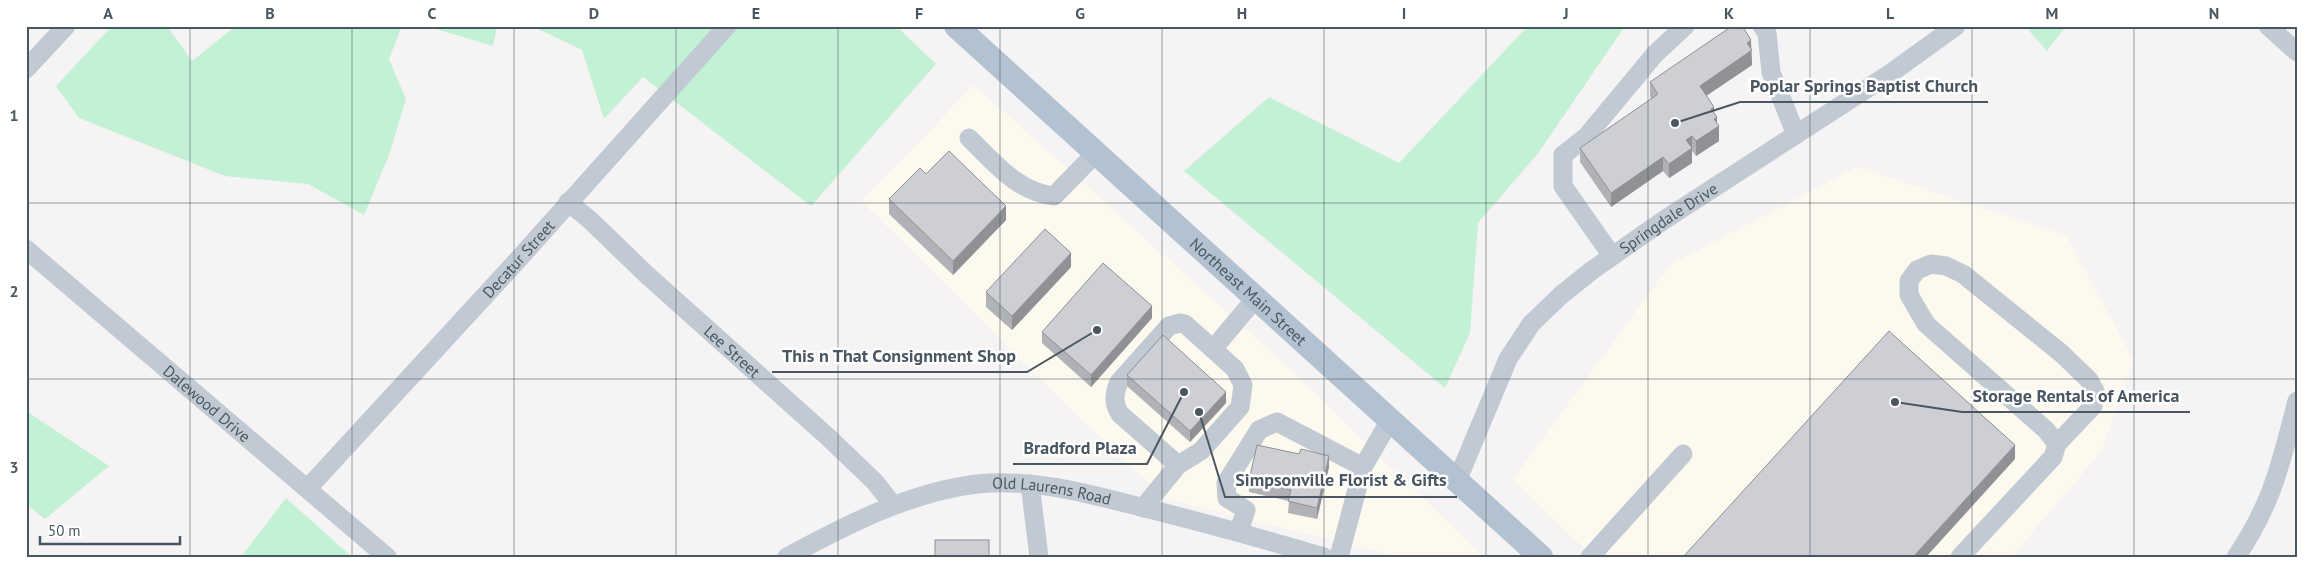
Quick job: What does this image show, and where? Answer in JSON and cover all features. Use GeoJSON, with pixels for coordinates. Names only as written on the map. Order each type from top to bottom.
{"type":"FeatureCollection","features":[{"type":"Feature","properties":{"kind":"main road","name":"Northeast Main Street"},"geometry":{"type":"LineString","coordinates":[[956,26],[1541,557]]}},
{"type":"Feature","properties":{"kind":"street"},"geometry":{"type":"LineString","coordinates":[[26,68],[66,26]]}},
{"type":"Feature","properties":{"kind":"street","name":"Decatur Street"},"geometry":{"type":"LineString","coordinates":[[308,488],[515,263],[727,26]]}},
{"type":"Feature","properties":{"kind":"street"},"geometry":{"type":"LineString","coordinates":[[1612,256],[1563,186],[1563,155],[1586,137],[1655,54],[1685,26]]}},
{"type":"Feature","properties":{"kind":"street"},"geometry":{"type":"LineString","coordinates":[[1762,26],[1767,33],[1771,72],[1796,135]]}},
{"type":"Feature","properties":{"kind":"street","name":"Springdale Drive"},"geometry":{"type":"LineString","coordinates":[[1457,481],[1498,379],[1519,341],[1532,324],[1560,296],[1612,256],[1891,73],[1956,26]]}},
{"type":"Feature","properties":{"kind":"street"},"geometry":{"type":"LineString","coordinates":[[2268,26],[2297,52]]}},
{"type":"Feature","properties":{"kind":"street"},"geometry":{"type":"LineString","coordinates":[[968,138],[1019,185],[1040,195],[1054,196],[1095,154]]}},
{"type":"Feature","properties":{"kind":"street","name":"Lee Street"},"geometry":{"type":"LineString","coordinates":[[568,202],[828,437],[875,482],[893,506]]}},
{"type":"Feature","properties":{"kind":"street","name":"Dalewood Drive"},"geometry":{"type":"LineString","coordinates":[[26,249],[387,557]]}},
{"type":"Feature","properties":{"kind":"street"},"geometry":{"type":"LineString","coordinates":[[1960,557],[2053,457],[2057,444],[2093,406],[2095,392],[2089,380],[2061,353],[1963,274],[1946,266],[1931,264],[1917,270],[1909,281],[1909,295],[1926,324],[2046,430],[2057,444]]}},
{"type":"Feature","properties":{"kind":"street"},"geometry":{"type":"LineString","coordinates":[[1213,349],[1255,299]]}},
{"type":"Feature","properties":{"kind":"street"},"geometry":{"type":"LineString","coordinates":[[1143,508],[1178,465],[1200,451],[1240,407],[1243,395],[1240,376],[1185,324],[1180,323],[1169,326],[1119,382],[1114,392],[1114,406],[1120,414],[1178,465]]}},
{"type":"Feature","properties":{"kind":"street"},"geometry":{"type":"LineString","coordinates":[[2236,557],[2264,512],[2274,486],[2297,400]]}},
{"type":"Feature","properties":{"kind":"street"},"geometry":{"type":"LineString","coordinates":[[1339,557],[1362,467],[1390,420]]}},
{"type":"Feature","properties":{"kind":"street"},"geometry":{"type":"LineString","coordinates":[[1239,531],[1246,510],[1227,498],[1226,483],[1259,430],[1277,422],[1362,467]]}},
{"type":"Feature","properties":{"kind":"street"},"geometry":{"type":"LineString","coordinates":[[1590,557],[1683,454]]}},
{"type":"Feature","properties":{"kind":"street","name":"Old Laurens Road"},"geometry":{"type":"LineString","coordinates":[[787,557],[893,506],[937,492],[977,484],[1056,486],[1239,531],[1324,557]]}},
{"type":"Feature","properties":{"kind":"street"},"geometry":{"type":"LineString","coordinates":[[1030,484],[1039,557]]}},
{"type":"Feature","properties":{"kind":"shaded area"},"geometry":{"type":"Polygon","coordinates":[[[974,85],[1286,365],[1483,557],[1414,557],[1384,553],[1166,499],[1081,419],[861,201],[974,85]]]}},
{"type":"Feature","properties":{"kind":"shaded area"},"geometry":{"type":"Polygon","coordinates":[[[1857,167],[2066,235],[2134,361],[2101,452],[2011,557],[1593,557],[1513,479],[1670,265],[1857,167]]]}},
{"type":"Feature","properties":{"kind":"green space"},"geometry":{"type":"Polygon","coordinates":[[[112,26],[167,26],[192,61],[236,26],[402,26],[389,59],[406,99],[389,155],[364,215],[308,184],[225,176],[79,118],[56,86],[112,26]]]}},
{"type":"Feature","properties":{"kind":"green space"},"geometry":{"type":"Polygon","coordinates":[[[426,26],[497,26],[493,46],[426,26]]]}},
{"type":"Feature","properties":{"kind":"green space"},"geometry":{"type":"Polygon","coordinates":[[[532,26],[896,26],[936,64],[811,206],[643,77],[604,119],[582,50],[532,26]]]}},
{"type":"Feature","properties":{"kind":"green space"},"geometry":{"type":"Polygon","coordinates":[[[1528,26],[1625,26],[1539,152],[1478,223],[1470,333],[1445,388],[1184,171],[1269,97],[1399,163],[1528,26]]]}},
{"type":"Feature","properties":{"kind":"green space"},"geometry":{"type":"Polygon","coordinates":[[[2025,26],[2066,26],[2047,51],[2025,26]]]}},
{"type":"Feature","properties":{"kind":"green space"},"geometry":{"type":"Polygon","coordinates":[[[26,411],[109,466],[45,519],[26,504],[26,411]]]}},
{"type":"Feature","properties":{"kind":"green space"},"geometry":{"type":"Polygon","coordinates":[[[286,498],[352,557],[241,557],[286,498]]]}},
{"type":"Feature","properties":{"kind":"building"},"geometry":{"type":"Polygon","coordinates":[[[1732,26],[1742,26],[1751,40],[1747,43],[1752,50],[1700,86],[1714,107],[1711,109],[1717,117],[1714,119],[1719,126],[1696,141],[1692,136],[1686,140],[1692,148],[1669,164],[1663,157],[1611,193],[1580,148],[1658,94],[1650,82],[1732,26]]]}},
{"type":"Feature","properties":{"kind":"building"},"geometry":{"type":"Polygon","coordinates":[[[949,151],[1006,206],[953,261],[889,199],[920,168],[926,174],[949,151]]]}},
{"type":"Feature","properties":{"kind":"building"},"geometry":{"type":"Polygon","coordinates":[[[1045,229],[1071,253],[1012,316],[986,292],[1045,229]]]}},
{"type":"Feature","properties":{"kind":"building"},"geometry":{"type":"Polygon","coordinates":[[[1103,263],[1152,306],[1091,375],[1042,332],[1103,263]]]}},
{"type":"Feature","properties":{"kind":"building"},"geometry":{"type":"Polygon","coordinates":[[[1889,331],[2015,445],[1913,557],[1683,557],[1889,331]]]}},
{"type":"Feature","properties":{"kind":"building"},"geometry":{"type":"Polygon","coordinates":[[[1163,335],[1226,392],[1190,431],[1127,375],[1163,335]]]}},
{"type":"Feature","properties":{"kind":"building"},"geometry":{"type":"Polygon","coordinates":[[[1257,445],[1299,454],[1301,449],[1329,456],[1317,508],[1288,501],[1291,490],[1249,480],[1257,445]]]}},
{"type":"Feature","properties":{"kind":"building"},"geometry":{"type":"Polygon","coordinates":[[[935,540],[989,540],[989,557],[935,557],[935,540]]]}},
{"type":"Feature","properties":{"kind":"place","name":"Poplar Springs Baptist Church"},"geometry":{"type":"Point","coordinates":[1675,123]}},
{"type":"Feature","properties":{"kind":"place","name":"This n That Consignment Shop"},"geometry":{"type":"Point","coordinates":[1097,330]}},
{"type":"Feature","properties":{"kind":"place","name":"Bradford Plaza"},"geometry":{"type":"Point","coordinates":[1184,392]}},
{"type":"Feature","properties":{"kind":"place","name":"Storage Rentals of America"},"geometry":{"type":"Point","coordinates":[1895,402]}},
{"type":"Feature","properties":{"kind":"place","name":"Simpsonville Florist & Gifts"},"geometry":{"type":"Point","coordinates":[1199,412]}}]}
